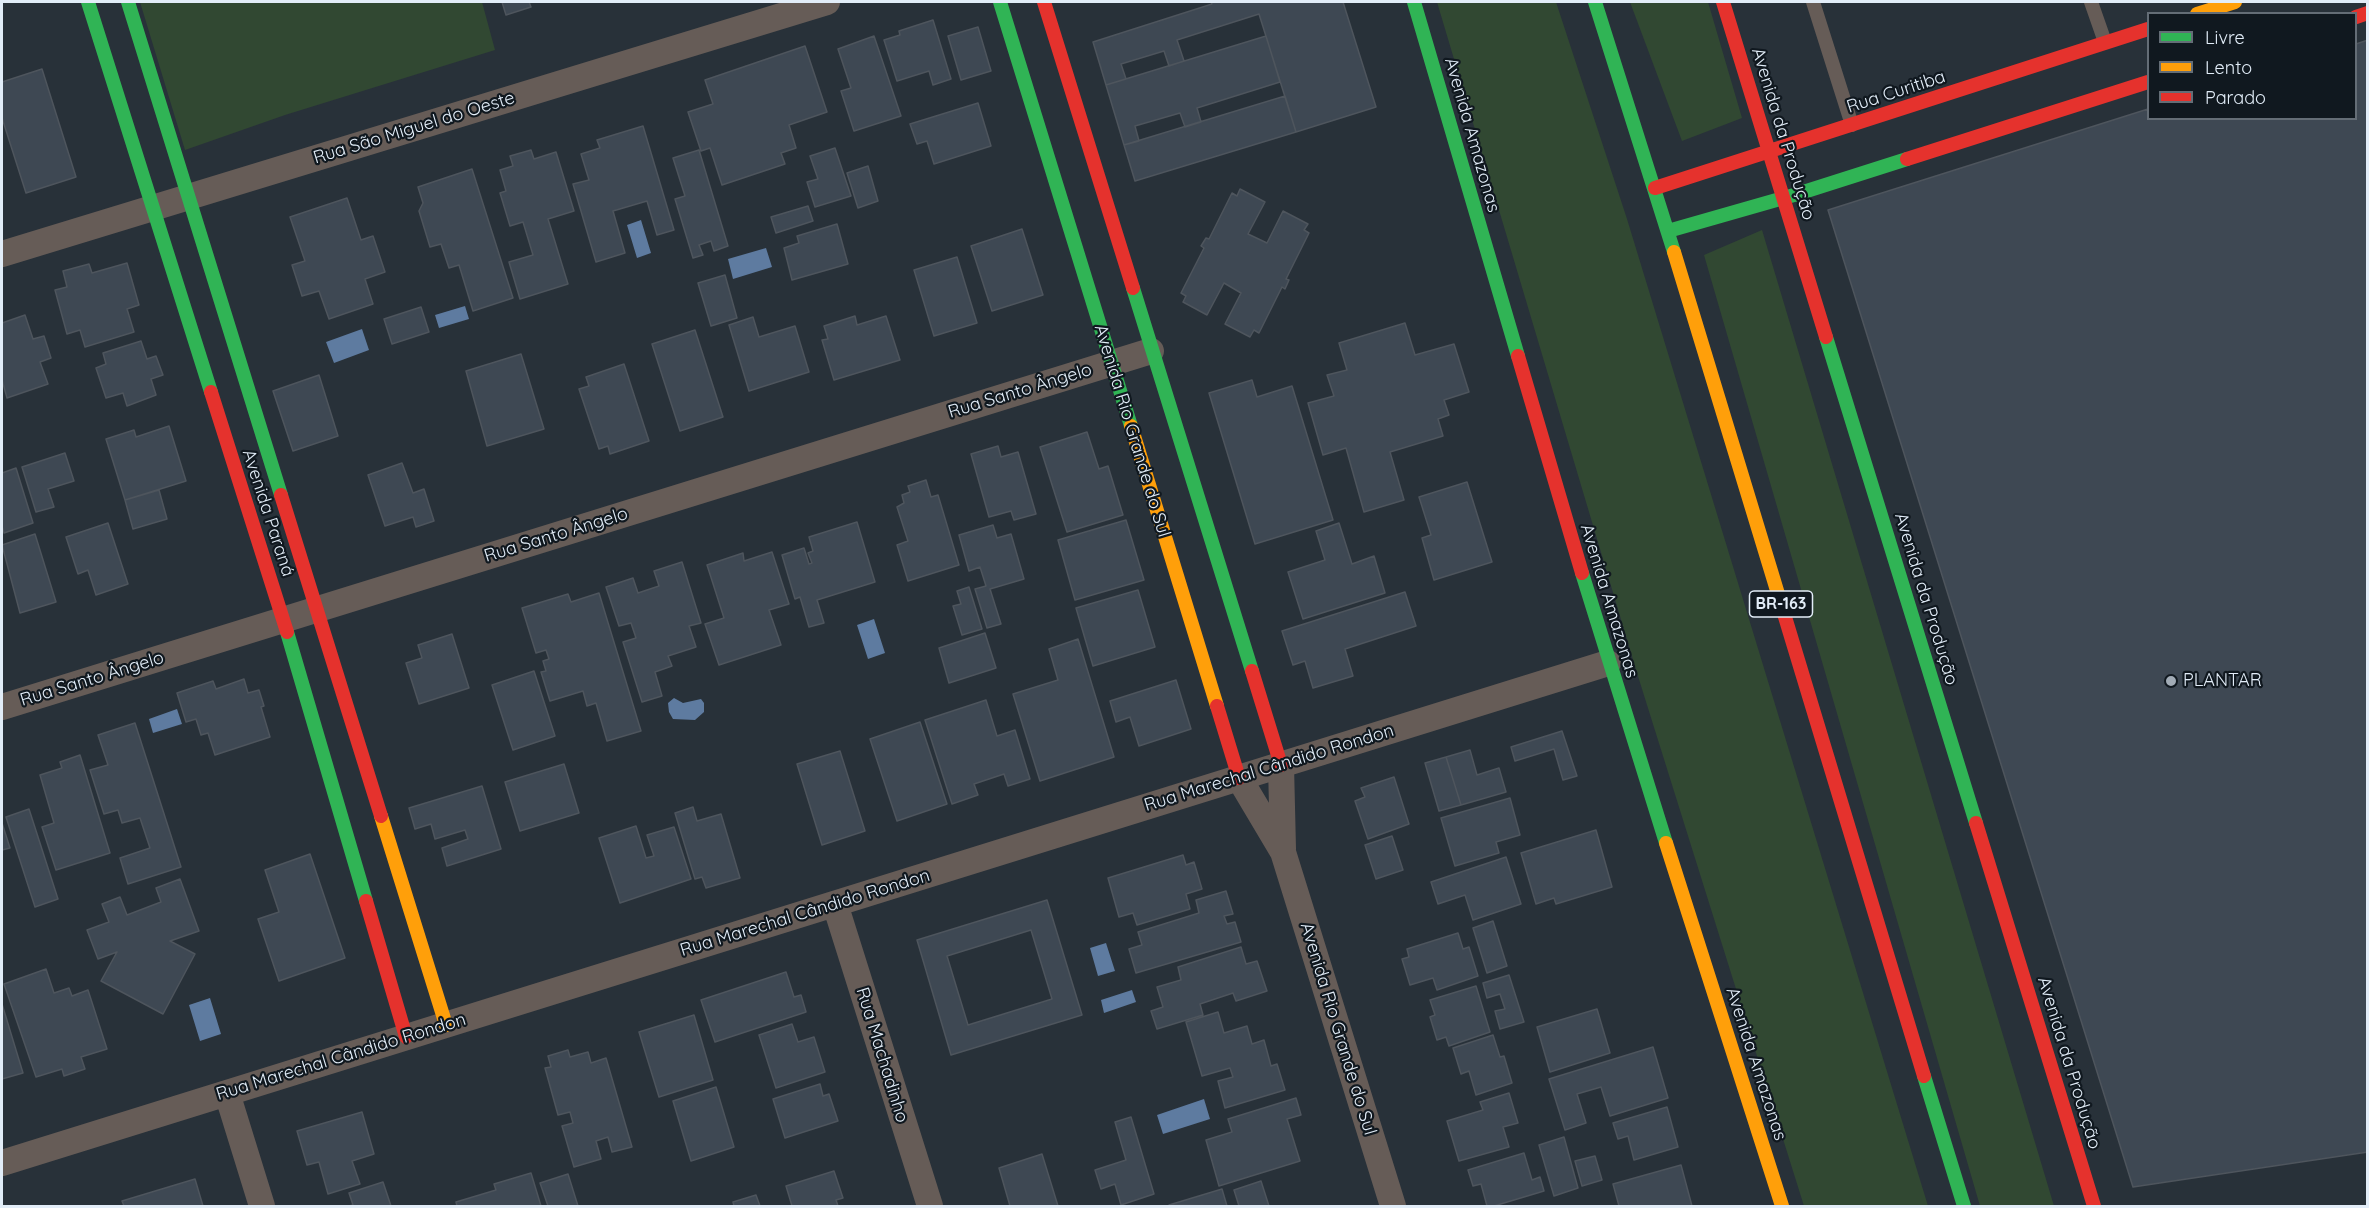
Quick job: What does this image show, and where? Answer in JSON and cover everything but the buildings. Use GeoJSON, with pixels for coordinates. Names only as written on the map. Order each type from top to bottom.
{"type":"FeatureCollection","features":[{"type":"Feature","properties":{"kind":"main road","name":"Avenida Paraná"},"geometry":{"type":"LineString","coordinates":[[88,2],[283,620],[406,1037]]}},
{"type":"Feature","properties":{"kind":"main road","name":"Avenida Paraná"},"geometry":{"type":"LineString","coordinates":[[128,2],[446,1025]]}},
{"type":"Feature","properties":{"kind":"main road","name":"Avenida Rio Grande do Sul"},"geometry":{"type":"LineString","coordinates":[[1000,2],[1239,778]]}},
{"type":"Feature","properties":{"kind":"main road","name":"Avenida Rio Grande do Sul"},"geometry":{"type":"LineString","coordinates":[[1044,2],[1281,765]]}},
{"type":"Feature","properties":{"kind":"main road","name":"Avenida Amazonas"},"geometry":{"type":"LineString","coordinates":[[1414,2],[1608,663],[1782,1206]]}},
{"type":"Feature","properties":{"kind":"main road","name":"BR-163"},"geometry":{"type":"LineString","coordinates":[[1595,2],[1668,231],[1964,1206]]}},
{"type":"Feature","properties":{"kind":"main road","name":"Avenida da Produção"},"geometry":{"type":"LineString","coordinates":[[1724,2],[2094,1206]]}},
{"type":"Feature","properties":{"kind":"main road"},"geometry":{"type":"LineString","coordinates":[[2203,12],[2235,2]]}},
{"type":"Feature","properties":{"kind":"main road","name":"Rua Curitiba"},"geometry":{"type":"LineString","coordinates":[[1654,188],[2147,28]]}},
{"type":"Feature","properties":{"kind":"main road"},"geometry":{"type":"LineString","coordinates":[[1668,231],[1785,198],[2147,82]]}},
{"type":"Feature","properties":{"kind":"street","name":"Rua São Miguel do Oeste"},"geometry":{"type":"LineString","coordinates":[[2,254],[827,2]]}},
{"type":"Feature","properties":{"kind":"street","name":"Rua Santo Ângelo"},"geometry":{"type":"LineString","coordinates":[[2,707],[1151,351]]}},
{"type":"Feature","properties":{"kind":"street","name":"Rua Marechal Cândido Rondon"},"geometry":{"type":"LineString","coordinates":[[2,1162],[1608,663]]}},
{"type":"Feature","properties":{"kind":"street","name":"Avenida Rio Grande do Sul"},"geometry":{"type":"LineString","coordinates":[[1281,765],[1283,852]]}},
{"type":"Feature","properties":{"kind":"street","name":"Avenida Rio Grande do Sul"},"geometry":{"type":"LineString","coordinates":[[1239,778],[1283,852],[1393,1206]]}},
{"type":"Feature","properties":{"kind":"street","name":"Rua Machadinho"},"geometry":{"type":"LineString","coordinates":[[835,904],[930,1206]]}},
{"type":"Feature","properties":{"kind":"street"},"geometry":{"type":"LineString","coordinates":[[227,1093],[262,1206]]}},
{"type":"Feature","properties":{"kind":"lane"},"geometry":{"type":"LineString","coordinates":[[1814,2],[1852,125]]}},
{"type":"Feature","properties":{"kind":"lane"},"geometry":{"type":"LineString","coordinates":[[2091,2],[2105,42]]}},
{"type":"Feature","properties":{"kind":"green space"},"geometry":{"type":"Polygon","coordinates":[[[140,2],[482,2],[495,50],[285,115],[185,150],[140,2]]]}},
{"type":"Feature","properties":{"kind":"green space"},"geometry":{"type":"Polygon","coordinates":[[[1437,2],[1556,2],[1627,219],[1928,1206],[1804,1206],[1637,673],[1437,2]]]}},
{"type":"Feature","properties":{"kind":"green space"},"geometry":{"type":"Polygon","coordinates":[[[1630,2],[1708,2],[1742,118],[1682,141],[1630,2]]]}},
{"type":"Feature","properties":{"kind":"green space"},"geometry":{"type":"Polygon","coordinates":[[[1762,230],[2054,1206],[1980,1206],[1704,255],[1762,230]]]}},
{"type":"Feature","properties":{"kind":"water"},"geometry":{"type":"Polygon","coordinates":[[[641,220],[651,253],[637,258],[627,225],[641,220]]]}},
{"type":"Feature","properties":{"kind":"water"},"geometry":{"type":"Polygon","coordinates":[[[766,248],[772,267],[733,279],[728,259],[766,248]]]}},
{"type":"Feature","properties":{"kind":"water"},"geometry":{"type":"Polygon","coordinates":[[[465,306],[469,319],[439,328],[435,315],[465,306]]]}},
{"type":"Feature","properties":{"kind":"water"},"geometry":{"type":"Polygon","coordinates":[[[362,329],[369,350],[334,363],[326,342],[362,329]]]}},
{"type":"Feature","properties":{"kind":"water"},"geometry":{"type":"Polygon","coordinates":[[[874,619],[885,653],[868,659],[857,625],[874,619]]]}},
{"type":"Feature","properties":{"kind":"water"},"geometry":{"type":"Polygon","coordinates":[[[674,698],[683,703],[701,699],[704,703],[704,712],[695,720],[673,719],[668,703],[674,698]]]}},
{"type":"Feature","properties":{"kind":"water"},"geometry":{"type":"Polygon","coordinates":[[[177,709],[182,724],[153,733],[149,719],[177,709]]]}},
{"type":"Feature","properties":{"kind":"water"},"geometry":{"type":"Polygon","coordinates":[[[1106,943],[1115,971],[1098,976],[1090,948],[1106,943]]]}},
{"type":"Feature","properties":{"kind":"water"},"geometry":{"type":"Polygon","coordinates":[[[1132,990],[1136,1002],[1104,1013],[1101,1000],[1132,990]]]}},
{"type":"Feature","properties":{"kind":"water"},"geometry":{"type":"Polygon","coordinates":[[[210,998],[221,1034],[200,1041],[189,1005],[210,998]]]}},
{"type":"Feature","properties":{"kind":"water"},"geometry":{"type":"Polygon","coordinates":[[[1204,1099],[1210,1119],[1163,1134],[1157,1115],[1204,1099]]]}},
{"type":"Feature","properties":{"kind":"traffic: fast"},"geometry":{"type":"LineString","coordinates":[[88,2],[211,392]]}},
{"type":"Feature","properties":{"kind":"traffic: fast"},"geometry":{"type":"LineString","coordinates":[[128,2],[281,495]]}},
{"type":"Feature","properties":{"kind":"traffic: fast"},"geometry":{"type":"LineString","coordinates":[[1000,2],[1131,426]]}},
{"type":"Feature","properties":{"kind":"traffic: fast"},"geometry":{"type":"LineString","coordinates":[[1414,2],[1518,356]]}},
{"type":"Feature","properties":{"kind":"traffic: fast"},"geometry":{"type":"LineString","coordinates":[[1595,2],[1674,252]]}},
{"type":"Feature","properties":{"kind":"traffic: fast"},"geometry":{"type":"LineString","coordinates":[[1668,231],[1794,195],[1907,159]]}},
{"type":"Feature","properties":{"kind":"traffic: fast"},"geometry":{"type":"LineString","coordinates":[[1133,288],[1252,671]]}},
{"type":"Feature","properties":{"kind":"traffic: fast"},"geometry":{"type":"LineString","coordinates":[[1826,337],[1976,823]]}},
{"type":"Feature","properties":{"kind":"traffic: fast"},"geometry":{"type":"LineString","coordinates":[[1582,573],[1666,843]]}},
{"type":"Feature","properties":{"kind":"traffic: fast"},"geometry":{"type":"LineString","coordinates":[[287,632],[366,901]]}},
{"type":"Feature","properties":{"kind":"traffic: fast"},"geometry":{"type":"LineString","coordinates":[[1924,1076],[1964,1206]]}},
{"type":"Feature","properties":{"kind":"traffic: slow"},"geometry":{"type":"LineString","coordinates":[[2203,12],[2235,2]]}},
{"type":"Feature","properties":{"kind":"traffic: slow"},"geometry":{"type":"LineString","coordinates":[[1674,252],[1782,607]]}},
{"type":"Feature","properties":{"kind":"traffic: slow"},"geometry":{"type":"LineString","coordinates":[[1131,426],[1217,706]]}},
{"type":"Feature","properties":{"kind":"traffic: slow"},"geometry":{"type":"LineString","coordinates":[[381,816],[446,1025]]}},
{"type":"Feature","properties":{"kind":"traffic: slow"},"geometry":{"type":"LineString","coordinates":[[1666,843],[1782,1206]]}},
{"type":"Feature","properties":{"kind":"traffic: jam"},"geometry":{"type":"LineString","coordinates":[[1044,2],[1133,288]]}},
{"type":"Feature","properties":{"kind":"traffic: jam"},"geometry":{"type":"LineString","coordinates":[[1723,2],[1826,337]]}},
{"type":"Feature","properties":{"kind":"traffic: jam"},"geometry":{"type":"LineString","coordinates":[[2357,17],[2368,13]]}},
{"type":"Feature","properties":{"kind":"traffic: jam"},"geometry":{"type":"LineString","coordinates":[[1655,188],[2147,29]]}},
{"type":"Feature","properties":{"kind":"traffic: jam"},"geometry":{"type":"LineString","coordinates":[[1907,159],[2147,82]]}},
{"type":"Feature","properties":{"kind":"traffic: jam"},"geometry":{"type":"LineString","coordinates":[[1518,356],[1582,573]]}},
{"type":"Feature","properties":{"kind":"traffic: jam"},"geometry":{"type":"LineString","coordinates":[[211,392],[287,632]]}},
{"type":"Feature","properties":{"kind":"traffic: jam"},"geometry":{"type":"LineString","coordinates":[[281,495],[381,816]]}},
{"type":"Feature","properties":{"kind":"traffic: jam"},"geometry":{"type":"LineString","coordinates":[[1782,607],[1924,1076]]}},
{"type":"Feature","properties":{"kind":"traffic: jam"},"geometry":{"type":"LineString","coordinates":[[1252,671],[1281,765]]}},
{"type":"Feature","properties":{"kind":"traffic: jam"},"geometry":{"type":"LineString","coordinates":[[1217,706],[1239,778]]}},
{"type":"Feature","properties":{"kind":"traffic: jam"},"geometry":{"type":"LineString","coordinates":[[1976,823],[2094,1206]]}},
{"type":"Feature","properties":{"kind":"traffic: jam"},"geometry":{"type":"LineString","coordinates":[[366,901],[406,1037]]}},
{"type":"Feature","properties":{"kind":"place","name":"PLANTAR"},"geometry":{"type":"Point","coordinates":[2171,681]}}]}
